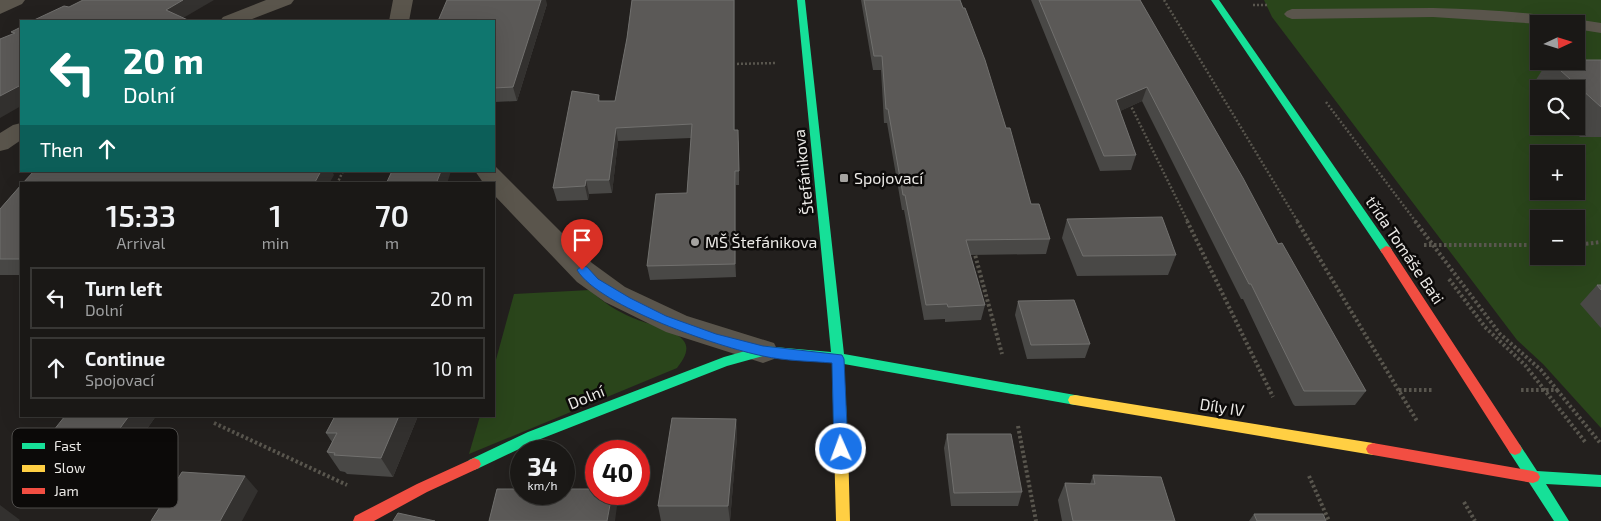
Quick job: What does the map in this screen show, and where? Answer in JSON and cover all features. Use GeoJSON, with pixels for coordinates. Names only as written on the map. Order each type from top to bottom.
{"type":"FeatureCollection","features":[{"type":"Feature","properties":{"kind":"street"},"geometry":{"type":"LineString","coordinates":[[0,8],[15,0]]}},
{"type":"Feature","properties":{"kind":"street"},"geometry":{"type":"LineString","coordinates":[[233,20],[284,0]]}},
{"type":"Feature","properties":{"kind":"street"},"geometry":{"type":"LineString","coordinates":[[400,20],[403,0]]}},
{"type":"Feature","properties":{"kind":"street","name":"Štefánikova"},"geometry":{"type":"LineString","coordinates":[[801,0],[838,359],[843,521]]}},
{"type":"Feature","properties":{"kind":"street","name":"třída Tomáše Bati"},"geometry":{"type":"LineString","coordinates":[[1215,0],[1383,245],[1562,521]]}},
{"type":"Feature","properties":{"kind":"street"},"geometry":{"type":"LineString","coordinates":[[0,144],[20,131]]}},
{"type":"Feature","properties":{"kind":"street"},"geometry":{"type":"LineString","coordinates":[[488,172],[594,282],[662,319],[714,338],[763,351]]}},
{"type":"Feature","properties":{"kind":"street","name":"Dolní"},"geometry":{"type":"LineString","coordinates":[[360,521],[422,488],[533,436],[724,362],[763,351],[838,359]]}},
{"type":"Feature","properties":{"kind":"street","name":"Díly IV"},"geometry":{"type":"LineString","coordinates":[[838,359],[1291,434],[1533,477],[1601,481]]}},
{"type":"Feature","properties":{"kind":"lane"},"geometry":{"type":"LineString","coordinates":[[1292,14],[1458,13],[1530,18]]}},
{"type":"Feature","properties":{"kind":"lane"},"geometry":{"type":"LineString","coordinates":[[1585,26],[1601,28]]}},
{"type":"Feature","properties":{"kind":"path"},"geometry":{"type":"LineString","coordinates":[[1164,0],[1475,521]]}},
{"type":"Feature","properties":{"kind":"path"},"geometry":{"type":"LineString","coordinates":[[1248,5],[1254,13]]}},
{"type":"Feature","properties":{"kind":"path"},"geometry":{"type":"LineString","coordinates":[[729,64],[784,62]]}},
{"type":"Feature","properties":{"kind":"path"},"geometry":{"type":"LineString","coordinates":[[1127,98],[1291,434],[1329,521]]}},
{"type":"Feature","properties":{"kind":"path"},"geometry":{"type":"LineString","coordinates":[[1585,244],[1601,242]]}},
{"type":"Feature","properties":{"kind":"path"},"geometry":{"type":"LineString","coordinates":[[1429,252],[1423,245],[1530,245]]}},
{"type":"Feature","properties":{"kind":"path"},"geometry":{"type":"LineString","coordinates":[[973,247],[1012,389],[1036,521]]}},
{"type":"Feature","properties":{"kind":"path"},"geometry":{"type":"LineString","coordinates":[[1446,275],[1486,328],[1525,365],[1590,449]]}},
{"type":"Feature","properties":{"kind":"path"},"geometry":{"type":"LineString","coordinates":[[1557,390],[1601,444]]}},
{"type":"Feature","properties":{"kind":"path"},"geometry":{"type":"LineString","coordinates":[[214,423],[390,505]]}},
{"type":"Feature","properties":{"kind":"green space"},"geometry":{"type":"Polygon","coordinates":[[[1264,0],[1601,0],[1601,428],[1543,364],[1517,340],[1272,17],[1264,0]]]}},
{"type":"Feature","properties":{"kind":"green space"},"geometry":{"type":"Polygon","coordinates":[[[590,290],[621,312],[679,336],[686,347],[684,358],[677,368],[469,454],[480,417],[495,417],[495,363],[514,294],[590,290]]]}},
{"type":"Feature","properties":{"kind":"building"},"geometry":{"type":"Polygon","coordinates":[[[83,0],[183,0],[166,10],[188,20],[34,20],[64,6],[69,7],[83,0]]]}},
{"type":"Feature","properties":{"kind":"building"},"geometry":{"type":"Polygon","coordinates":[[[447,0],[541,0],[513,87],[495,88],[495,20],[438,20],[447,0]]]}},
{"type":"Feature","properties":{"kind":"building"},"geometry":{"type":"Polygon","coordinates":[[[632,0],[734,0],[734,130],[738,130],[739,171],[735,171],[735,264],[647,266],[656,194],[687,193],[692,124],[616,128],[609,180],[586,180],[585,186],[553,188],[572,91],[599,95],[598,101],[615,101],[632,0]]]}},
{"type":"Feature","properties":{"kind":"building"},"geometry":{"type":"Polygon","coordinates":[[[864,0],[960,0],[963,8],[965,8],[985,60],[1006,128],[1010,128],[1031,204],[1039,204],[1050,239],[966,240],[985,305],[948,307],[947,304],[926,305],[905,195],[903,195],[888,109],[886,109],[882,56],[874,56],[864,0]]]}},
{"type":"Feature","properties":{"kind":"building"},"geometry":{"type":"Polygon","coordinates":[[[1039,0],[1140,0],[1243,178],[1278,244],[1282,243],[1366,391],[1304,391],[1251,284],[1249,284],[1147,87],[1116,100],[1136,155],[1104,156],[1039,0]]]}},
{"type":"Feature","properties":{"kind":"building"},"geometry":{"type":"Polygon","coordinates":[[[20,28],[20,86],[0,96],[0,39],[15,33],[11,32],[20,28]]]}},
{"type":"Feature","properties":{"kind":"building"},"geometry":{"type":"Polygon","coordinates":[[[1585,60],[1601,60],[1601,107],[1585,93],[1585,80],[1571,80],[1560,70],[1585,70],[1585,60]]]}},
{"type":"Feature","properties":{"kind":"building"},"geometry":{"type":"Polygon","coordinates":[[[33,172],[320,172],[315,182],[24,182],[33,172]]]}},
{"type":"Feature","properties":{"kind":"building"},"geometry":{"type":"Polygon","coordinates":[[[392,172],[441,172],[437,182],[387,182],[392,172]]]}},
{"type":"Feature","properties":{"kind":"building"},"geometry":{"type":"Polygon","coordinates":[[[20,186],[20,259],[0,259],[0,209],[20,186]]]}},
{"type":"Feature","properties":{"kind":"building"},"geometry":{"type":"Polygon","coordinates":[[[1162,217],[1176,255],[1083,256],[1067,219],[1162,217]]]}},
{"type":"Feature","properties":{"kind":"building"},"geometry":{"type":"Polygon","coordinates":[[[1074,300],[1090,344],[1031,345],[1018,301],[1074,300]]]}},
{"type":"Feature","properties":{"kind":"building"},"geometry":{"type":"Polygon","coordinates":[[[64,417],[128,417],[120,428],[55,428],[64,417]]]}},
{"type":"Feature","properties":{"kind":"building"},"geometry":{"type":"Polygon","coordinates":[[[334,417],[399,417],[381,458],[334,455],[335,453],[327,452],[337,433],[326,433],[334,417]]]}},
{"type":"Feature","properties":{"kind":"building"},"geometry":{"type":"Polygon","coordinates":[[[672,418],[736,419],[728,506],[658,506],[672,418]]]}},
{"type":"Feature","properties":{"kind":"building"},"geometry":{"type":"Polygon","coordinates":[[[947,434],[1011,434],[1022,492],[954,493],[947,434]]]}},
{"type":"Feature","properties":{"kind":"building"},"geometry":{"type":"Polygon","coordinates":[[[182,472],[245,476],[220,521],[151,521],[159,508],[178,508],[178,478],[182,472]]]}},
{"type":"Feature","properties":{"kind":"building"},"geometry":{"type":"Polygon","coordinates":[[[1093,475],[1161,477],[1175,521],[1073,521],[1065,483],[1095,484],[1093,475]]]}},
{"type":"Feature","properties":{"kind":"building"},"geometry":{"type":"Polygon","coordinates":[[[497,489],[510,489],[510,505],[575,505],[575,489],[585,489],[585,505],[610,505],[607,521],[489,521],[497,489]]]}},
{"type":"Feature","properties":{"kind":"building"},"geometry":{"type":"Polygon","coordinates":[[[398,513],[435,521],[393,521],[398,513]]]}},
{"type":"Feature","properties":{"kind":"building"},"geometry":{"type":"Polygon","coordinates":[[[1254,514],[1323,514],[1326,521],[1257,521],[1254,514]]]}},
{"type":"Feature","properties":{"kind":"traffic: fast"},"geometry":{"type":"LineString","coordinates":[[801,0],[838,359],[841,445]]}},
{"type":"Feature","properties":{"kind":"traffic: fast"},"geometry":{"type":"LineString","coordinates":[[1215,0],[1386,250]]}},
{"type":"Feature","properties":{"kind":"traffic: fast"},"geometry":{"type":"LineString","coordinates":[[474,464],[533,436],[724,362],[763,351],[806,354],[873,363],[1075,400]]}},
{"type":"Feature","properties":{"kind":"traffic: fast"},"geometry":{"type":"LineString","coordinates":[[1515,449],[1562,521]]}},
{"type":"Feature","properties":{"kind":"traffic: fast"},"geometry":{"type":"LineString","coordinates":[[1533,477],[1601,481]]}},
{"type":"Feature","properties":{"kind":"traffic: slow"},"geometry":{"type":"LineString","coordinates":[[1075,400],[1373,449]]}},
{"type":"Feature","properties":{"kind":"traffic: slow"},"geometry":{"type":"LineString","coordinates":[[841,445],[843,521]]}},
{"type":"Feature","properties":{"kind":"traffic: jam"},"geometry":{"type":"LineString","coordinates":[[1386,250],[1515,449]]}},
{"type":"Feature","properties":{"kind":"traffic: jam"},"geometry":{"type":"LineString","coordinates":[[1373,449],[1533,477]]}},
{"type":"Feature","properties":{"kind":"traffic: jam"},"geometry":{"type":"LineString","coordinates":[[360,521],[422,488],[474,464]]}},
{"type":"Feature","properties":{"kind":"place","name":"Spojovací"},"geometry":{"type":"Point","coordinates":[844,178]}},
{"type":"Feature","properties":{"kind":"place","name":"MŠ Štefánikova"},"geometry":{"type":"Point","coordinates":[695,242]}},
{"type":"Feature","properties":{"kind":"route"},"geometry":{"type":"LineString","coordinates":[[582,270],[594,282],[626,301],[662,319],[714,338],[763,351],[806,354],[838,359],[841,449]]}}]}
